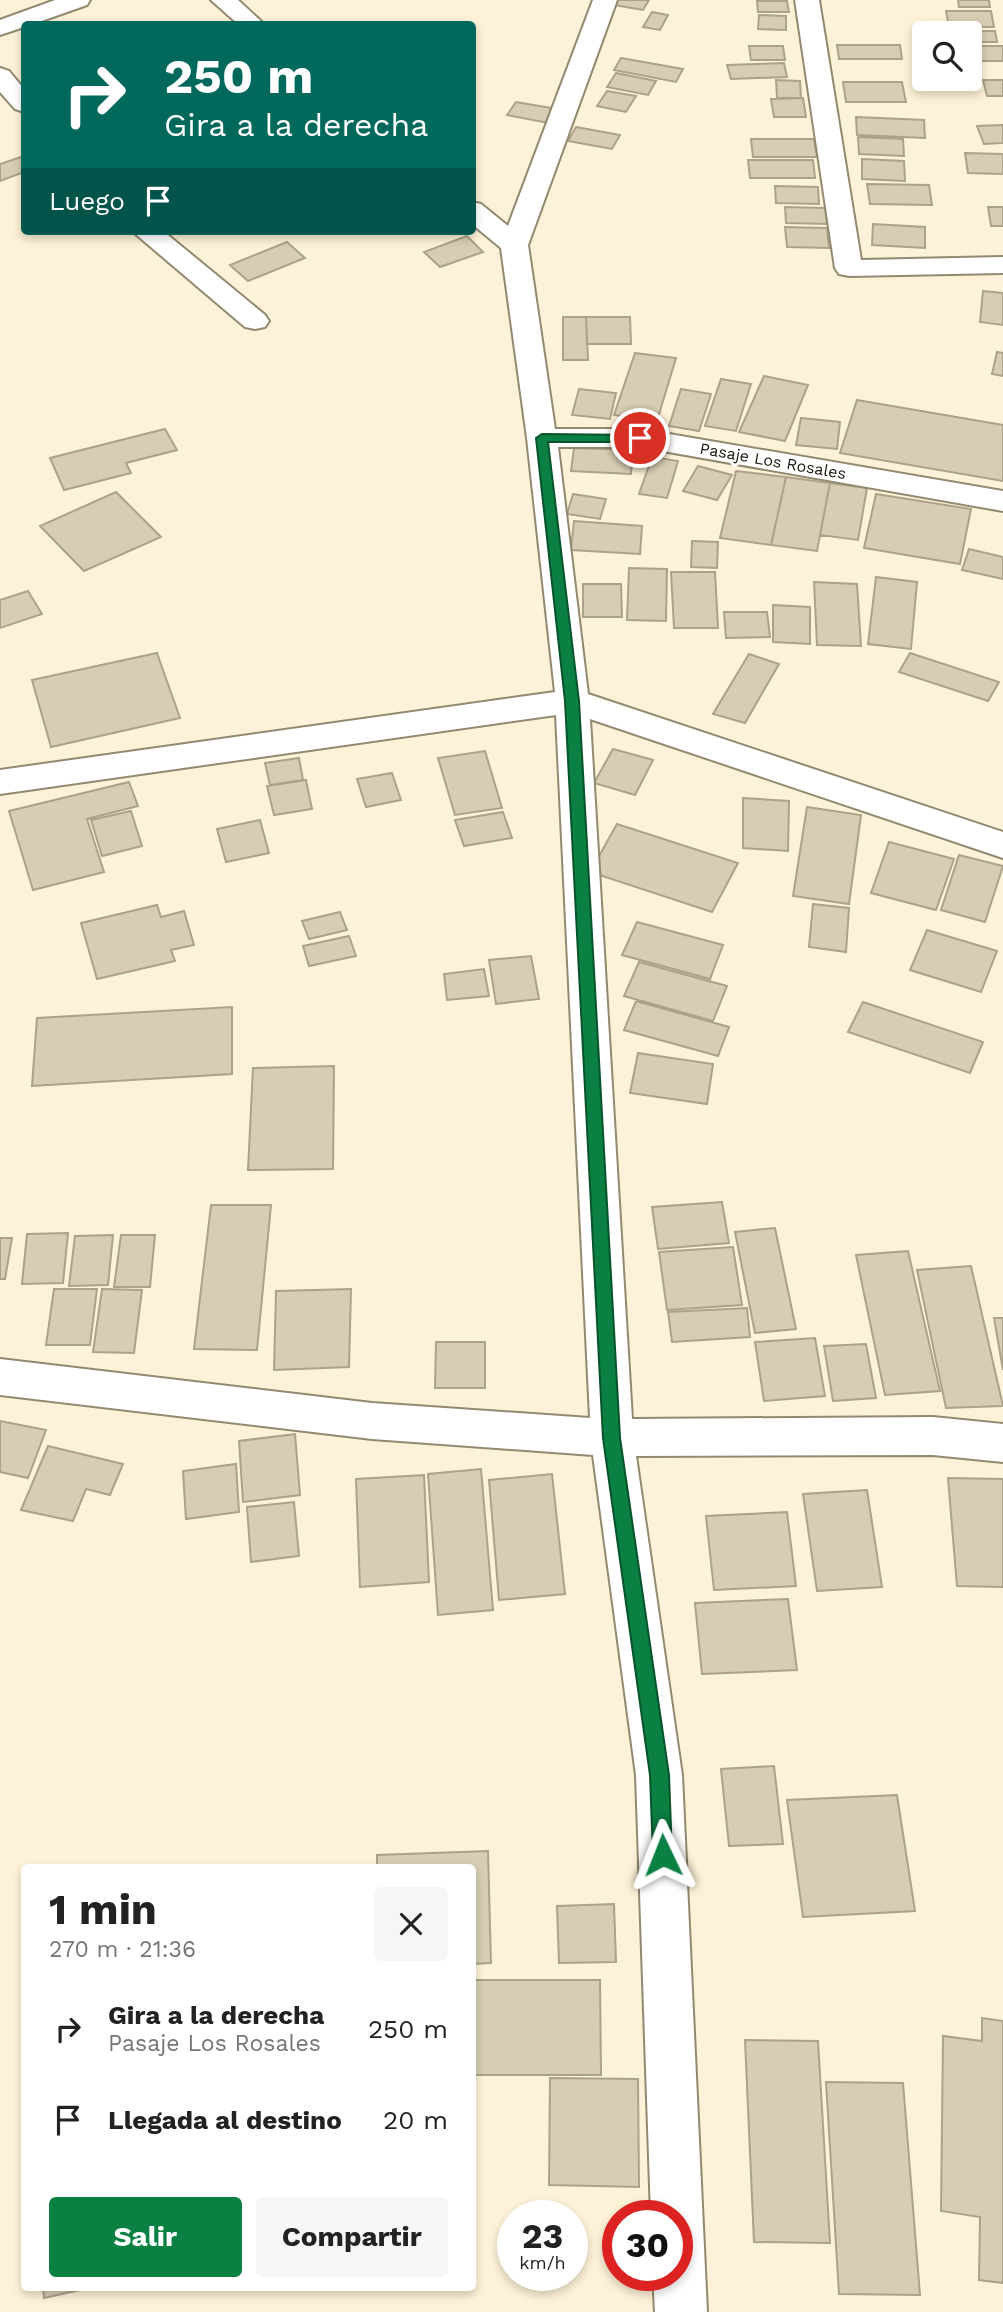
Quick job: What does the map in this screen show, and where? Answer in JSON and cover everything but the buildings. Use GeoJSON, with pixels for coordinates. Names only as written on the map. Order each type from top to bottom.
{"type":"FeatureCollection","features":[{"type":"Feature","properties":{"kind":"street"},"geometry":{"type":"LineString","coordinates":[[0,28],[78,0]]}},
{"type":"Feature","properties":{"kind":"street"},"geometry":{"type":"LineString","coordinates":[[223,0],[248,21]]}},
{"type":"Feature","properties":{"kind":"street"},"geometry":{"type":"LineString","coordinates":[[605,0],[514,245],[542,438],[572,701],[612,1438],[659,1775],[681,2312]]}},
{"type":"Feature","properties":{"kind":"street"},"geometry":{"type":"LineString","coordinates":[[807,0],[849,268],[1003,265]]}},
{"type":"Feature","properties":{"kind":"street"},"geometry":{"type":"LineString","coordinates":[[0,76],[21,100]]}},
{"type":"Feature","properties":{"kind":"street"},"geometry":{"type":"LineString","coordinates":[[476,213],[514,245]]}},
{"type":"Feature","properties":{"kind":"street"},"geometry":{"type":"LineString","coordinates":[[151,235],[255,321]]}},
{"type":"Feature","properties":{"kind":"street","name":"Pasaje Los Rosales"},"geometry":{"type":"LineString","coordinates":[[542,438],[640,438],[1003,501]]}},
{"type":"Feature","properties":{"kind":"street"},"geometry":{"type":"LineString","coordinates":[[0,782],[572,701],[1003,845]]}},
{"type":"Feature","properties":{"kind":"street"},"geometry":{"type":"LineString","coordinates":[[0,1377],[372,1421],[612,1438],[933,1436],[1003,1443]]}},
{"type":"Feature","properties":{"kind":"route"},"geometry":{"type":"LineString","coordinates":[[640,438],[542,438],[572,701],[612,1438],[659,1775],[663,1855]]}}]}
